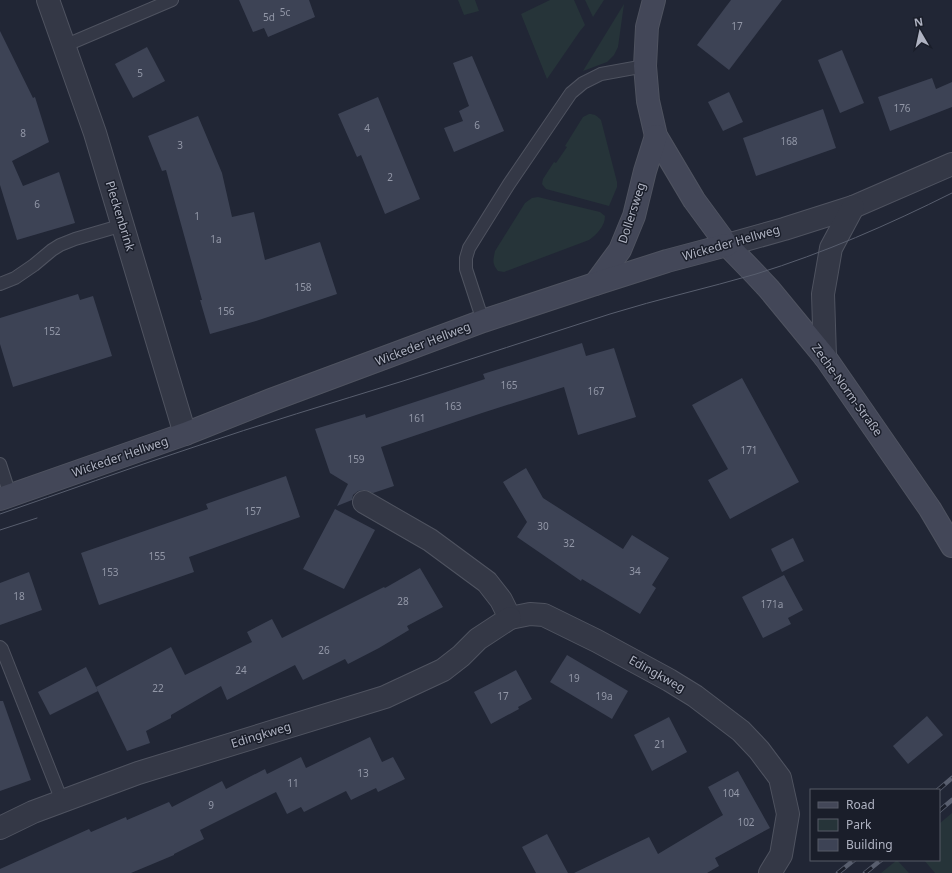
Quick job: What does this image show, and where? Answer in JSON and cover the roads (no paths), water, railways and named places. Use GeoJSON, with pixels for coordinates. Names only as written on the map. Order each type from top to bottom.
{"type":"FeatureCollection","features":[{"type":"Feature","properties":{"kind":"main road"},"geometry":{"type":"LineString","coordinates":[[654,0],[647,27],[645,66],[648,101],[656,136],[694,200],[727,246]]}},
{"type":"Feature","properties":{"kind":"main road","name":"Dollersweg"},"geometry":{"type":"LineString","coordinates":[[595,284],[620,250],[634,216],[645,171],[656,136]]}},
{"type":"Feature","properties":{"kind":"main road","name":"Wickeder Hellweg"},"geometry":{"type":"LineString","coordinates":[[5,497],[185,434],[271,400],[483,321],[667,261],[727,246]]}},
{"type":"Feature","properties":{"kind":"main road","name":"Zeche-Norm-Straße"},"geometry":{"type":"LineString","coordinates":[[727,246],[769,289],[825,357],[930,509],[952,546]]}},
{"type":"Feature","properties":{"kind":"street","name":"Pleckenbrink"},"geometry":{"type":"LineString","coordinates":[[48,0],[95,133],[185,434]]}},
{"type":"Feature","properties":{"kind":"street","name":"Wickeder Hellweg"},"geometry":{"type":"LineString","coordinates":[[727,246],[853,207],[952,164]]}},
{"type":"Feature","properties":{"kind":"street"},"geometry":{"type":"LineString","coordinates":[[825,357],[823,294],[831,248],[853,207]]}},
{"type":"Feature","properties":{"kind":"street"},"geometry":{"type":"LineString","coordinates":[[364,502],[430,540],[487,582],[502,600],[510,618]]}},
{"type":"Feature","properties":{"kind":"street","name":"Edingkweg"},"geometry":{"type":"LineString","coordinates":[[0,828],[33,812],[138,772],[385,697],[443,670],[461,656],[478,639],[510,618],[530,614],[544,615],[669,680],[695,696],[741,731],[759,750],[780,778],[788,814],[781,855],[770,873]]}},
{"type":"Feature","properties":{"kind":"lane"},"geometry":{"type":"LineString","coordinates":[[64,46],[172,0]]}},
{"type":"Feature","properties":{"kind":"lane"},"geometry":{"type":"LineString","coordinates":[[483,321],[466,269],[466,258],[470,248],[509,184],[572,93],[583,83],[601,74],[645,66]]}},
{"type":"Feature","properties":{"kind":"lane"},"geometry":{"type":"LineString","coordinates":[[0,284],[15,278],[60,245],[122,225]]}},
{"type":"Feature","properties":{"kind":"lane"},"geometry":{"type":"LineString","coordinates":[[0,464],[5,497]]}},
{"type":"Feature","properties":{"kind":"lane"},"geometry":{"type":"LineString","coordinates":[[0,647],[62,801]]}},
{"type":"Feature","properties":{"kind":"tram line"},"geometry":{"type":"LineString","coordinates":[[0,514],[217,439],[610,314],[781,266],[856,238],[952,193]]}},
{"type":"Feature","properties":{"kind":"tram line"},"geometry":{"type":"LineString","coordinates":[[0,530],[37,518]]}},
{"type":"Feature","properties":{"kind":"railway"},"geometry":{"type":"LineString","coordinates":[[939,789],[952,778]]}},
{"type":"Feature","properties":{"kind":"railway"},"geometry":{"type":"LineString","coordinates":[[940,810],[952,800]]}},
{"type":"Feature","properties":{"kind":"railway"},"geometry":{"type":"LineString","coordinates":[[838,873],[853,861]]}},
{"type":"Feature","properties":{"kind":"railway"},"geometry":{"type":"LineString","coordinates":[[865,873],[880,861]]}}]}
